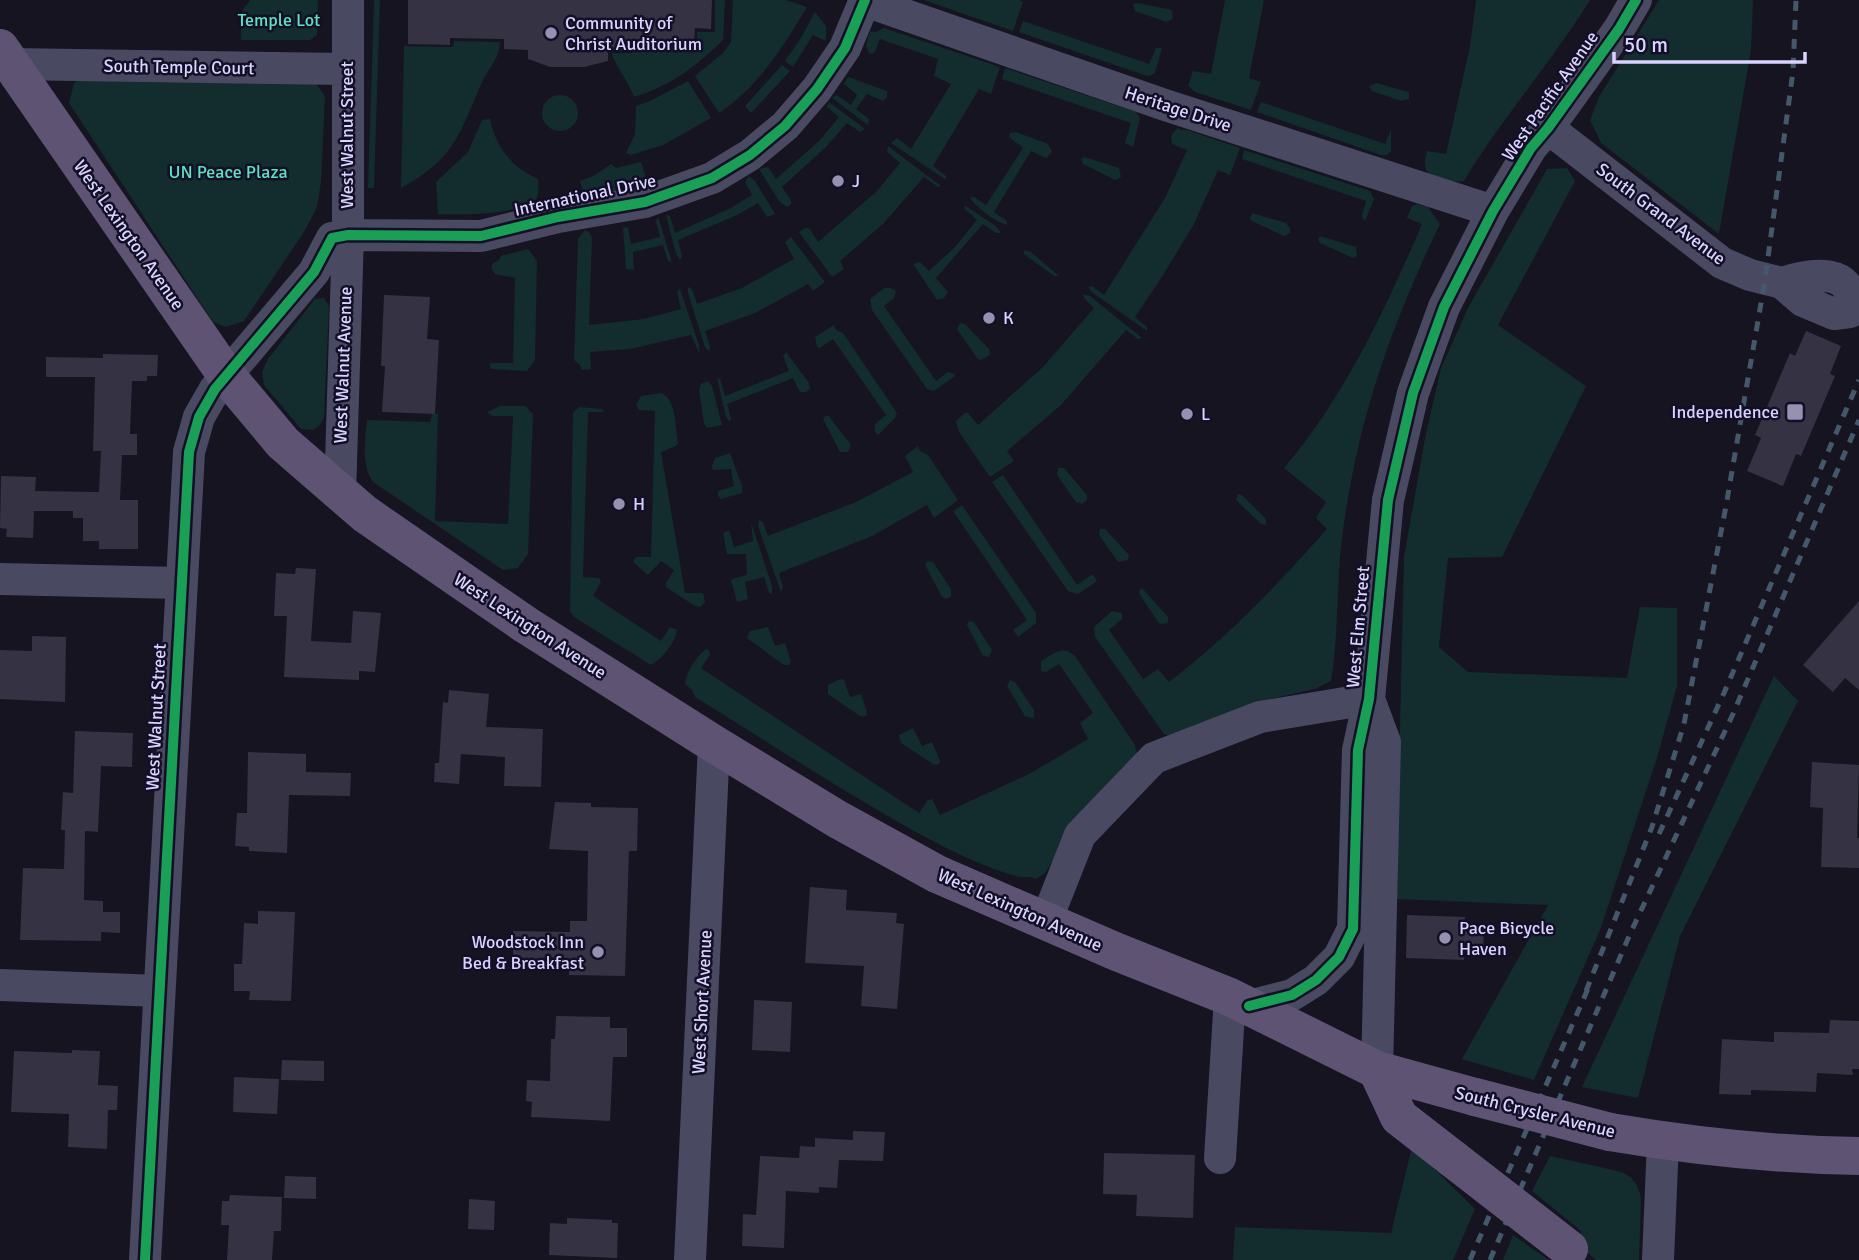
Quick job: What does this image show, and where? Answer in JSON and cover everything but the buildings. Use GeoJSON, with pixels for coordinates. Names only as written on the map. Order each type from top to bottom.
{"type":"FeatureCollection","features":[{"type":"Feature","properties":{"kind":"main road","name":"West Lexington Avenue"},"geometry":{"type":"LineString","coordinates":[[6,56],[226,375],[284,443],[340,495],[526,625],[836,819],[937,874],[1116,952],[1239,1001]]}},
{"type":"Feature","properties":{"kind":"main road","name":"South Crysler Avenue"},"geometry":{"type":"LineString","coordinates":[[1239,1001],[1377,1070],[1610,1132],[1663,1141],[1791,1155],[1859,1156]]}},
{"type":"Feature","properties":{"kind":"main road"},"geometry":{"type":"LineString","coordinates":[[1377,1070],[1399,1117],[1575,1255]]}},
{"type":"Feature","properties":{"kind":"street","name":"West Walnut Street"},"geometry":{"type":"LineString","coordinates":[[145,1260],[189,452],[200,418],[226,375],[314,272],[332,238],[348,234],[348,0]]}},
{"type":"Feature","properties":{"kind":"street","name":"Heritage Drive"},"geometry":{"type":"LineString","coordinates":[[865,0],[1165,105],[1493,212]]}},
{"type":"Feature","properties":{"kind":"street","name":"International Drive"},"geometry":{"type":"LineString","coordinates":[[348,234],[481,236],[558,217],[645,202],[712,178],[750,155],[793,116],[817,89],[845,48],[865,0]]}},
{"type":"Feature","properties":{"kind":"street","name":"West Pacific Avenue"},"geometry":{"type":"LineString","coordinates":[[1493,212],[1531,148],[1619,29],[1636,0]]}},
{"type":"Feature","properties":{"kind":"street","name":"South Temple Court"},"geometry":{"type":"LineString","coordinates":[[6,56],[346,69]]}},
{"type":"Feature","properties":{"kind":"street","name":"South Grand Avenue"},"geometry":{"type":"LineString","coordinates":[[1548,128],[1722,263],[1782,283]]}},
{"type":"Feature","properties":{"kind":"street","name":"West Elm Street"},"geometry":{"type":"LineString","coordinates":[[1239,1001],[1292,995],[1316,979],[1339,957],[1353,929],[1358,750],[1369,699],[1388,500],[1413,393],[1444,307],[1493,212]]}},
{"type":"Feature","properties":{"kind":"street","name":"West Walnut Avenue"},"geometry":{"type":"LineString","coordinates":[[340,495],[348,234]]}},
{"type":"Feature","properties":{"kind":"street"},"geometry":{"type":"LineString","coordinates":[[0,579],[181,583]]}},
{"type":"Feature","properties":{"kind":"street","name":"West Elm Street"},"geometry":{"type":"LineString","coordinates":[[1369,699],[1385,742],[1377,1070]]}},
{"type":"Feature","properties":{"kind":"street"},"geometry":{"type":"LineString","coordinates":[[1046,921],[1080,835],[1154,758],[1260,717],[1369,699]]}},
{"type":"Feature","properties":{"kind":"street","name":"West Short Avenue"},"geometry":{"type":"LineString","coordinates":[[690,1260],[714,744]]}},
{"type":"Feature","properties":{"kind":"street","name":"West Elm Street"},"geometry":{"type":"LineString","coordinates":[[1353,929],[1362,948],[1360,1019],[1377,1070]]}},
{"type":"Feature","properties":{"kind":"street"},"geometry":{"type":"LineString","coordinates":[[0,985],[159,991]]}},
{"type":"Feature","properties":{"kind":"street"},"geometry":{"type":"LineString","coordinates":[[1220,1157],[1239,1001]]}},
{"type":"Feature","properties":{"kind":"street"},"geometry":{"type":"LineString","coordinates":[[1657,1260],[1663,1141]]}},
{"type":"Feature","properties":{"kind":"green space","name":"Temple Lot"},"geometry":{"type":"Polygon","coordinates":[[[250,0],[318,0],[317,35],[310,40],[241,40],[242,11],[250,0]]]}},
{"type":"Feature","properties":{"kind":"green space"},"geometry":{"type":"Polygon","coordinates":[[[374,0],[380,0],[374,188],[368,188],[374,0]]]}},
{"type":"Feature","properties":{"kind":"green space"},"geometry":{"type":"Polygon","coordinates":[[[715,0],[725,0],[723,40],[682,74],[634,97],[612,53],[632,53],[633,43],[697,45],[697,32],[715,32],[715,0]]]}},
{"type":"Feature","properties":{"kind":"green space"},"geometry":{"type":"Polygon","coordinates":[[[733,0],[786,0],[807,7],[758,78],[719,113],[695,76],[723,53],[731,42],[733,0]]]}},
{"type":"Feature","properties":{"kind":"green space"},"geometry":{"type":"Polygon","coordinates":[[[924,0],[1019,0],[1023,2],[1013,31],[924,0]]]}},
{"type":"Feature","properties":{"kind":"green space"},"geometry":{"type":"Polygon","coordinates":[[[1225,0],[1264,0],[1249,78],[1261,82],[1251,110],[1195,92],[1188,86],[1193,71],[1211,74],[1225,0]]]}},
{"type":"Feature","properties":{"kind":"green space"},"geometry":{"type":"Polygon","coordinates":[[[1476,0],[1590,0],[1464,181],[1447,182],[1428,174],[1425,160],[1427,151],[1446,154],[1470,46],[1476,0]]]}},
{"type":"Feature","properties":{"kind":"green space"},"geometry":{"type":"Polygon","coordinates":[[[1659,0],[1753,0],[1751,50],[1719,234],[1601,143],[1590,120],[1599,97],[1659,0]]]}},
{"type":"Feature","properties":{"kind":"green space"},"geometry":{"type":"Polygon","coordinates":[[[1133,4],[1172,10],[1173,19],[1166,22],[1135,11],[1133,4]]]}},
{"type":"Feature","properties":{"kind":"green space"},"geometry":{"type":"Polygon","coordinates":[[[815,12],[826,26],[826,41],[813,35],[793,67],[785,61],[815,12]]]}},
{"type":"Feature","properties":{"kind":"green space"},"geometry":{"type":"Polygon","coordinates":[[[1023,21],[1149,64],[1156,48],[1162,48],[1155,73],[1144,75],[1019,32],[1023,21]]]}},
{"type":"Feature","properties":{"kind":"green space"},"geometry":{"type":"Polygon","coordinates":[[[884,28],[1000,67],[991,94],[979,89],[933,166],[946,176],[946,180],[891,143],[897,138],[911,149],[951,84],[934,76],[938,59],[880,39],[874,53],[869,54],[866,46],[870,31],[884,28]]]}},
{"type":"Feature","properties":{"kind":"green space"},"geometry":{"type":"Polygon","coordinates":[[[454,41],[500,42],[500,48],[454,143],[434,166],[401,188],[404,46],[453,47],[454,41]]]}},
{"type":"Feature","properties":{"kind":"green space"},"geometry":{"type":"Polygon","coordinates":[[[782,65],[790,71],[751,113],[745,106],[782,65]]]}},
{"type":"Feature","properties":{"kind":"green space"},"geometry":{"type":"Polygon","coordinates":[[[1005,68],[1136,112],[1140,118],[1133,147],[1125,143],[1131,123],[1002,79],[1005,68]]]}},
{"type":"Feature","properties":{"kind":"green space","name":"UN Peace Plaza"},"geometry":{"type":"Polygon","coordinates":[[[88,75],[297,78],[317,85],[325,96],[321,182],[317,207],[304,232],[244,321],[226,327],[213,322],[69,103],[74,83],[88,75]]]}},
{"type":"Feature","properties":{"kind":"green space"},"geometry":{"type":"Polygon","coordinates":[[[848,77],[887,91],[887,97],[883,101],[867,94],[856,109],[869,119],[868,125],[832,98],[837,95],[851,105],[857,95],[844,84],[848,77]]]}},
{"type":"Feature","properties":{"kind":"green space"},"geometry":{"type":"Polygon","coordinates":[[[688,81],[711,118],[663,145],[631,155],[626,153],[635,134],[636,106],[688,81]]]}},
{"type":"Feature","properties":{"kind":"green space"},"geometry":{"type":"Polygon","coordinates":[[[1376,83],[1409,92],[1409,99],[1402,101],[1372,91],[1369,86],[1376,83]]]}},
{"type":"Feature","properties":{"kind":"green space"},"geometry":{"type":"Polygon","coordinates":[[[560,95],[573,100],[578,113],[573,126],[560,131],[547,126],[542,113],[547,100],[560,95]]]}},
{"type":"Feature","properties":{"kind":"green space"},"geometry":{"type":"Polygon","coordinates":[[[829,102],[865,129],[860,132],[847,123],[826,147],[782,187],[791,200],[787,207],[779,201],[759,169],[768,167],[776,179],[820,140],[839,117],[827,107],[829,102]]]}},
{"type":"Feature","properties":{"kind":"green space"},"geometry":{"type":"Polygon","coordinates":[[[1261,102],[1385,144],[1391,129],[1391,151],[1387,155],[1381,155],[1257,112],[1261,102]]]}},
{"type":"Feature","properties":{"kind":"green space"},"geometry":{"type":"Polygon","coordinates":[[[490,119],[496,139],[506,155],[520,169],[538,179],[537,198],[516,209],[474,214],[438,214],[436,182],[468,152],[482,120],[490,119]]]}},
{"type":"Feature","properties":{"kind":"green space"},"geometry":{"type":"Polygon","coordinates":[[[1178,127],[1180,130],[1240,148],[1230,175],[1218,170],[1194,224],[1135,317],[1147,327],[1147,331],[1088,287],[1092,286],[1104,295],[1165,198],[1187,150],[1172,144],[1171,136],[1178,127]]]}},
{"type":"Feature","properties":{"kind":"green space"},"geometry":{"type":"Polygon","coordinates":[[[1016,132],[1048,144],[1052,152],[1046,158],[1031,151],[994,212],[1007,221],[1007,225],[987,214],[970,198],[974,197],[986,205],[1023,148],[1009,137],[1010,133],[1016,132]]]}},
{"type":"Feature","properties":{"kind":"green space"},"geometry":{"type":"Polygon","coordinates":[[[888,146],[941,186],[938,187],[924,177],[883,224],[840,261],[844,269],[832,277],[799,232],[809,228],[818,242],[877,191],[900,163],[887,152],[888,146]]]}},
{"type":"Feature","properties":{"kind":"green space"},"geometry":{"type":"Polygon","coordinates":[[[1244,150],[1370,191],[1374,199],[1365,221],[1362,216],[1366,201],[1242,159],[1244,150]]]}},
{"type":"Feature","properties":{"kind":"green space"},"geometry":{"type":"Polygon","coordinates":[[[1085,157],[1119,168],[1121,177],[1115,180],[1083,164],[1081,159],[1085,157]]]}},
{"type":"Feature","properties":{"kind":"green space"},"geometry":{"type":"Polygon","coordinates":[[[641,162],[650,191],[590,196],[583,191],[580,181],[611,164],[616,168],[641,162]]]}},
{"type":"Feature","properties":{"kind":"green space"},"geometry":{"type":"Polygon","coordinates":[[[1567,168],[1575,181],[1498,325],[1586,386],[1502,557],[1448,558],[1439,647],[1468,672],[1627,678],[1640,607],[1677,608],[1677,686],[1657,758],[1600,930],[1534,1080],[1462,1059],[1548,905],[1396,899],[1404,557],[1425,438],[1441,368],[1469,306],[1547,169],[1567,168]]]}},
{"type":"Feature","properties":{"kind":"green space"},"geometry":{"type":"Polygon","coordinates":[[[749,176],[755,181],[775,214],[767,217],[758,203],[735,216],[678,240],[682,256],[680,260],[666,215],[670,216],[675,233],[731,208],[752,195],[745,182],[749,176]]]}},
{"type":"Feature","properties":{"kind":"green space"},"geometry":{"type":"Polygon","coordinates":[[[1417,204],[1428,207],[1440,224],[1391,338],[1366,415],[1348,495],[1342,538],[1331,681],[1315,689],[1257,702],[1174,736],[1164,734],[1095,637],[1094,627],[1112,611],[1122,613],[1122,619],[1109,630],[1143,679],[1158,669],[1169,682],[1212,647],[1252,609],[1327,529],[1316,518],[1326,502],[1284,468],[1326,412],[1378,320],[1422,224],[1407,218],[1412,206],[1417,204]]]}},
{"type":"Feature","properties":{"kind":"green space"},"geometry":{"type":"Polygon","coordinates":[[[964,205],[996,226],[1001,233],[996,233],[983,224],[936,278],[948,292],[944,298],[937,300],[913,264],[920,262],[929,271],[955,247],[977,220],[964,205]]]}},
{"type":"Feature","properties":{"kind":"green space"},"geometry":{"type":"Polygon","coordinates":[[[1252,213],[1286,223],[1290,233],[1284,236],[1252,221],[1252,213]]]}},
{"type":"Feature","properties":{"kind":"green space"},"geometry":{"type":"Polygon","coordinates":[[[658,217],[672,262],[668,261],[663,245],[633,252],[634,270],[626,269],[623,228],[628,227],[631,244],[660,237],[656,221],[658,217]]]}},
{"type":"Feature","properties":{"kind":"green space"},"geometry":{"type":"Polygon","coordinates":[[[585,230],[592,238],[589,325],[644,319],[681,309],[677,292],[680,289],[699,345],[699,353],[691,335],[630,349],[590,352],[591,369],[582,370],[574,360],[578,239],[585,230]]]}},
{"type":"Feature","properties":{"kind":"green space"},"geometry":{"type":"Polygon","coordinates":[[[1320,236],[1356,247],[1357,256],[1353,258],[1320,243],[1320,236]]]}},
{"type":"Feature","properties":{"kind":"green space"},"geometry":{"type":"Polygon","coordinates":[[[791,237],[825,282],[813,291],[808,284],[755,313],[705,331],[709,351],[705,347],[688,287],[692,289],[697,304],[742,288],[794,259],[785,242],[791,237]]]}},
{"type":"Feature","properties":{"kind":"green space"},"geometry":{"type":"Polygon","coordinates":[[[528,249],[537,261],[535,360],[527,371],[491,369],[489,364],[492,363],[513,363],[515,278],[495,274],[492,264],[501,256],[528,249]]]}},
{"type":"Feature","properties":{"kind":"green space"},"geometry":{"type":"Polygon","coordinates":[[[1024,250],[1031,252],[1059,276],[1054,276],[1024,254],[1024,250]]]}},
{"type":"Feature","properties":{"kind":"green space"},"geometry":{"type":"Polygon","coordinates":[[[884,288],[896,291],[894,298],[884,306],[936,381],[948,372],[955,376],[934,391],[927,389],[872,310],[870,299],[884,288]]]}},
{"type":"Feature","properties":{"kind":"green space"},"geometry":{"type":"Polygon","coordinates":[[[1083,294],[1090,296],[1142,338],[1138,339],[1126,330],[1061,405],[1007,451],[1014,461],[990,477],[959,432],[956,421],[968,413],[978,425],[1043,367],[1094,308],[1083,294]]]}},
{"type":"Feature","properties":{"kind":"green space"},"geometry":{"type":"Polygon","coordinates":[[[324,298],[329,306],[324,417],[320,425],[313,430],[301,429],[264,385],[262,372],[268,359],[315,299],[324,298]]]}},
{"type":"Feature","properties":{"kind":"green space"},"geometry":{"type":"Polygon","coordinates":[[[960,323],[965,324],[989,349],[990,355],[981,360],[977,358],[957,329],[960,323]]]}},
{"type":"Feature","properties":{"kind":"green space"},"geometry":{"type":"Polygon","coordinates":[[[834,325],[836,330],[843,333],[897,413],[878,435],[875,424],[886,415],[833,339],[820,348],[817,347],[815,337],[834,325]]]}},
{"type":"Feature","properties":{"kind":"green space"},"geometry":{"type":"Polygon","coordinates":[[[786,352],[809,383],[810,389],[800,392],[793,378],[727,404],[730,422],[726,417],[717,378],[720,379],[725,396],[789,371],[783,356],[786,352]]]}},
{"type":"Feature","properties":{"kind":"green space"},"geometry":{"type":"Polygon","coordinates":[[[708,381],[712,386],[722,425],[707,428],[704,424],[699,390],[701,384],[708,381]]]}},
{"type":"Feature","properties":{"kind":"green space"},"geometry":{"type":"Polygon","coordinates":[[[661,393],[670,401],[676,422],[678,443],[661,452],[685,593],[703,593],[705,602],[700,607],[666,587],[674,570],[661,561],[648,575],[633,562],[636,557],[651,557],[655,411],[639,410],[636,405],[641,396],[661,393]]]}},
{"type":"Feature","properties":{"kind":"green space"},"geometry":{"type":"Polygon","coordinates":[[[500,406],[525,406],[533,414],[528,554],[518,568],[503,570],[373,482],[367,468],[365,452],[367,420],[430,422],[432,414],[438,414],[435,521],[508,524],[513,416],[492,416],[487,412],[500,406]]]}},
{"type":"Feature","properties":{"kind":"green space"},"geometry":{"type":"Polygon","coordinates":[[[579,407],[602,409],[604,412],[588,412],[583,577],[599,578],[601,582],[593,596],[661,641],[670,627],[677,630],[668,650],[651,665],[574,617],[570,611],[573,413],[579,407]]]}},
{"type":"Feature","properties":{"kind":"green space"},"geometry":{"type":"Polygon","coordinates":[[[828,415],[851,445],[848,452],[840,452],[823,418],[828,415]]]}},
{"type":"Feature","properties":{"kind":"green space"},"geometry":{"type":"Polygon","coordinates":[[[918,446],[920,451],[928,455],[958,500],[934,518],[927,505],[872,536],[779,573],[783,587],[781,592],[758,526],[759,520],[763,522],[768,536],[856,502],[913,472],[905,456],[918,446]]]}},
{"type":"Feature","properties":{"kind":"green space"},"geometry":{"type":"Polygon","coordinates":[[[730,453],[742,493],[721,499],[718,491],[734,486],[731,469],[713,470],[712,466],[715,458],[730,453]]]}},
{"type":"Feature","properties":{"kind":"green space"},"geometry":{"type":"Polygon","coordinates":[[[1058,468],[1064,468],[1087,495],[1087,500],[1082,504],[1076,502],[1057,475],[1058,468]]]}},
{"type":"Feature","properties":{"kind":"green space"},"geometry":{"type":"Polygon","coordinates":[[[1003,475],[1077,585],[1093,574],[1097,581],[1078,594],[1068,591],[992,482],[1003,475]]]}},
{"type":"Feature","properties":{"kind":"green space"},"geometry":{"type":"Polygon","coordinates":[[[1238,494],[1266,519],[1266,525],[1261,524],[1236,500],[1238,494]]]}},
{"type":"Feature","properties":{"kind":"green space"},"geometry":{"type":"Polygon","coordinates":[[[962,505],[1036,613],[1036,623],[1018,637],[1013,630],[1027,620],[953,511],[962,505]]]}},
{"type":"Feature","properties":{"kind":"green space"},"geometry":{"type":"Polygon","coordinates":[[[751,522],[772,586],[772,594],[769,593],[764,577],[745,582],[748,599],[737,602],[731,581],[747,575],[746,554],[727,554],[723,533],[729,530],[734,547],[753,541],[751,522]]]}},
{"type":"Feature","properties":{"kind":"green space"},"geometry":{"type":"Polygon","coordinates":[[[1100,529],[1105,529],[1129,555],[1128,560],[1118,562],[1099,535],[1100,529]]]}},
{"type":"Feature","properties":{"kind":"green space"},"geometry":{"type":"Polygon","coordinates":[[[927,561],[933,562],[951,589],[951,596],[947,599],[942,597],[925,565],[927,561]]]}},
{"type":"Feature","properties":{"kind":"green space"},"geometry":{"type":"Polygon","coordinates":[[[1142,588],[1168,617],[1168,623],[1158,622],[1140,595],[1142,588]]]}},
{"type":"Feature","properties":{"kind":"green space"},"geometry":{"type":"Polygon","coordinates":[[[969,621],[974,622],[992,650],[989,657],[983,656],[967,625],[969,621]]]}},
{"type":"Feature","properties":{"kind":"green space"},"geometry":{"type":"Polygon","coordinates":[[[768,627],[775,646],[785,643],[791,662],[789,665],[784,665],[747,638],[750,631],[768,627]]]}},
{"type":"Feature","properties":{"kind":"green space"},"geometry":{"type":"Polygon","coordinates":[[[706,649],[710,655],[701,668],[919,813],[928,800],[932,799],[940,815],[1031,773],[1088,739],[1080,723],[1093,713],[1059,664],[1046,672],[1041,671],[1041,661],[1058,651],[1071,652],[1075,656],[1135,745],[1137,754],[1070,834],[1045,873],[1036,879],[1019,877],[961,855],[905,826],[695,697],[685,684],[686,679],[692,665],[706,649]]]}},
{"type":"Feature","properties":{"kind":"green space"},"geometry":{"type":"Polygon","coordinates":[[[1774,676],[1798,701],[1680,936],[1638,1098],[1582,1087],[1774,676]]]}},
{"type":"Feature","properties":{"kind":"green space"},"geometry":{"type":"Polygon","coordinates":[[[840,679],[844,680],[850,697],[861,694],[866,716],[860,716],[828,694],[828,685],[840,679]]]}},
{"type":"Feature","properties":{"kind":"green space"},"geometry":{"type":"Polygon","coordinates":[[[1010,680],[1015,682],[1034,710],[1034,717],[1025,716],[1007,686],[1010,680]]]}},
{"type":"Feature","properties":{"kind":"green space"},"geometry":{"type":"Polygon","coordinates":[[[913,728],[922,746],[932,742],[940,761],[938,765],[901,743],[899,735],[913,728]]]}},
{"type":"Feature","properties":{"kind":"green space"},"geometry":{"type":"Polygon","coordinates":[[[1412,1147],[1475,1209],[1453,1260],[1233,1260],[1235,1227],[1391,1233],[1412,1147]]]}},
{"type":"Feature","properties":{"kind":"green space"},"geometry":{"type":"Polygon","coordinates":[[[1550,1156],[1618,1171],[1634,1181],[1641,1198],[1639,1260],[1596,1260],[1581,1247],[1581,1231],[1532,1191],[1550,1156]]]}},
{"type":"Feature","properties":{"kind":"green space"},"geometry":{"type":"Polygon","coordinates":[[[1513,1235],[1549,1260],[1503,1260],[1513,1235]]]}},
{"type":"Feature","properties":{"kind":"railway"},"geometry":{"type":"LineString","coordinates":[[1586,991],[1652,827],[1684,724],[1726,506],[1765,280],[1793,71],[1796,0]]}},
{"type":"Feature","properties":{"kind":"railway"},"geometry":{"type":"LineString","coordinates":[[1659,834],[1724,693],[1859,380]]}},
{"type":"Feature","properties":{"kind":"railway"},"geometry":{"type":"LineString","coordinates":[[1490,1260],[1630,934],[1733,714],[1859,420]]}},
{"type":"Feature","properties":{"kind":"railway"},"geometry":{"type":"LineString","coordinates":[[1470,1260],[1590,984]]}},
{"type":"Feature","properties":{"kind":"cycle path"},"geometry":{"type":"LineString","coordinates":[[145,1260],[189,452],[199,417],[215,389],[314,272],[332,238],[348,235],[481,236],[558,217],[645,202],[712,178],[750,155],[785,126],[817,89],[845,48],[865,0]]}},
{"type":"Feature","properties":{"kind":"cycle path"},"geometry":{"type":"LineString","coordinates":[[1249,1006],[1292,995],[1316,980],[1339,957],[1353,929],[1358,750],[1369,699],[1388,500],[1413,393],[1444,307],[1493,211],[1531,148],[1619,29],[1636,0]]}},
{"type":"Feature","properties":{"kind":"place","name":"Community of Christ Auditorium"},"geometry":{"type":"Point","coordinates":[551,33]}},
{"type":"Feature","properties":{"kind":"place","name":"J"},"geometry":{"type":"Point","coordinates":[838,181]}},
{"type":"Feature","properties":{"kind":"place","name":"K"},"geometry":{"type":"Point","coordinates":[989,318]}},
{"type":"Feature","properties":{"kind":"place","name":"Independence"},"geometry":{"type":"Point","coordinates":[1795,412]}},
{"type":"Feature","properties":{"kind":"place","name":"L"},"geometry":{"type":"Point","coordinates":[1187,414]}},
{"type":"Feature","properties":{"kind":"place","name":"H"},"geometry":{"type":"Point","coordinates":[619,504]}},
{"type":"Feature","properties":{"kind":"place","name":"Pace Bicycle Haven"},"geometry":{"type":"Point","coordinates":[1445,938]}},
{"type":"Feature","properties":{"kind":"place","name":"Woodstock Inn Bed & Breakfast"},"geometry":{"type":"Point","coordinates":[598,952]}}]}
